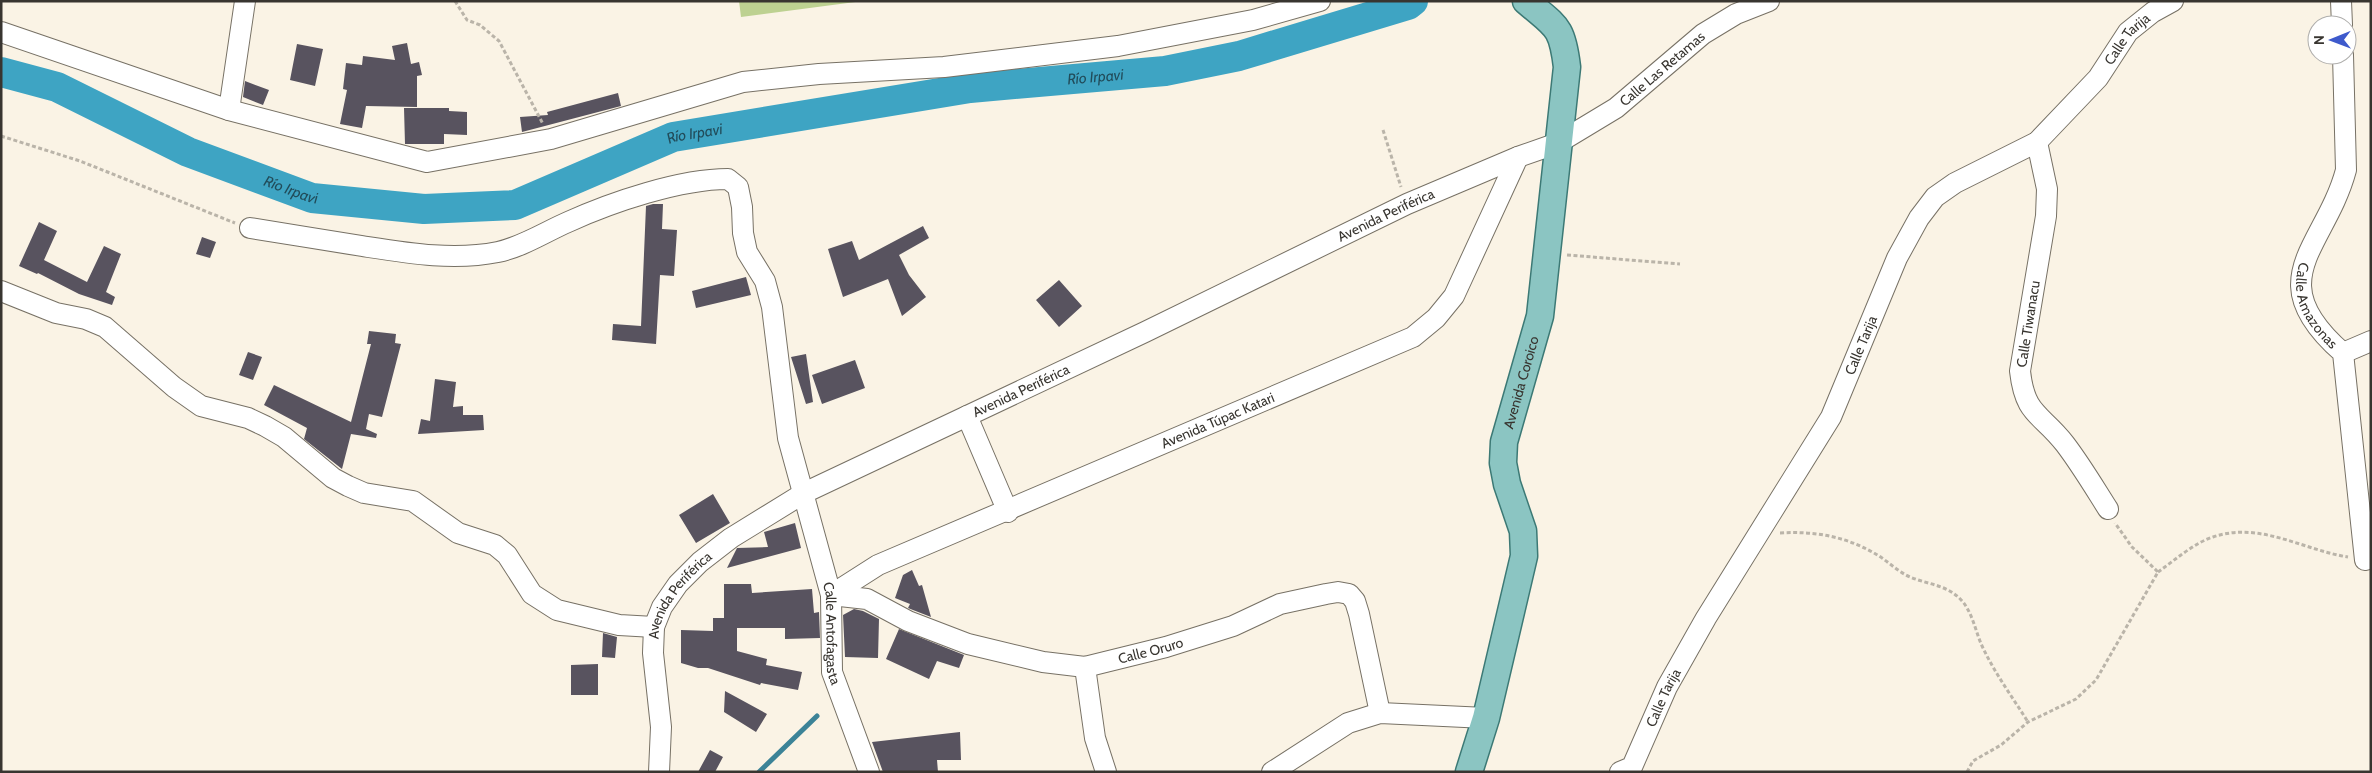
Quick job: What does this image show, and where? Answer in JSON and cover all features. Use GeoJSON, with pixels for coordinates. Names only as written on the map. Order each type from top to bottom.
{"type":"FeatureCollection","features":[{"type":"Feature","properties":{"kind":"main road","name":"Avenida Coroico"},"geometry":{"type":"LineString","coordinates":[[1469,772],[1486,718],[1524,556],[1523,531],[1507,484],[1503,464],[1504,442],[1540,316],[1549,254],[1558,143],[1567,67],[1565,44],[1555,24],[1526,1]]}},
{"type":"Feature","properties":{"kind":"street"},"geometry":{"type":"LineString","coordinates":[[229,110],[246,1]]}},
{"type":"Feature","properties":{"kind":"street"},"geometry":{"type":"LineString","coordinates":[[1,32],[229,110],[427,162],[551,139],[744,82],[819,74],[944,67],[1118,46],[1253,20],[1320,1]]}},
{"type":"Feature","properties":{"kind":"street","name":"Calle Las Retamas"},"geometry":{"type":"LineString","coordinates":[[1558,143],[1616,108],[1703,34],[1736,14],[1769,1]]}},
{"type":"Feature","properties":{"kind":"street","name":"Calle Tarija"},"geometry":{"type":"LineString","coordinates":[[1630,770],[1668,687],[1706,618],[1831,417],[1897,258],[1919,218],[1934,197],[1955,183],[2037,142],[2098,78],[2128,32],[2153,12],[2173,1]]}},
{"type":"Feature","properties":{"kind":"street"},"geometry":{"type":"LineString","coordinates":[[2341,1],[2342,15]]}},
{"type":"Feature","properties":{"kind":"street","name":"Calle Amazonas"},"geometry":{"type":"LineString","coordinates":[[2343,65],[2346,170],[2341,188],[2306,254],[2300,279],[2303,301],[2312,320],[2343,353],[2366,560]]}},
{"type":"Feature","properties":{"kind":"street","name":"Calle Tiwanacu"},"geometry":{"type":"LineString","coordinates":[[2037,142],[2046,189],[2046,216],[2020,371],[2022,393],[2033,411],[2073,454],[2108,509]]}},
{"type":"Feature","properties":{"kind":"street","name":"Avenida Periférica"},"geometry":{"type":"LineString","coordinates":[[659,772],[661,727],[653,653],[654,627],[662,607],[678,584],[700,562],[731,538],[804,493],[1407,204],[1518,157],[1558,143]]}},
{"type":"Feature","properties":{"kind":"street","name":"Avenida Túpac Katari"},"geometry":{"type":"LineString","coordinates":[[831,594],[878,565],[1008,512],[1413,337],[1436,318],[1454,296],[1518,157]]}},
{"type":"Feature","properties":{"kind":"street","name":"Calle Antofagasta"},"geometry":{"type":"LineString","coordinates":[[250,228],[415,254],[457,257],[482,255],[500,252],[519,245],[602,208],[684,185],[728,178],[738,187],[747,252],[765,281],[772,307],[788,438],[831,594],[832,672],[869,772]]}},
{"type":"Feature","properties":{"kind":"street"},"geometry":{"type":"LineString","coordinates":[[1,291],[56,313],[86,319],[105,327],[174,387],[200,406],[248,418],[265,426],[284,437],[333,478],[348,486],[364,493],[413,501],[458,533],[495,545],[508,555],[532,594],[557,610],[619,625],[654,627]]}},
{"type":"Feature","properties":{"kind":"street"},"geometry":{"type":"LineString","coordinates":[[2343,353],[2371,341]]}},
{"type":"Feature","properties":{"kind":"street"},"geometry":{"type":"LineString","coordinates":[[967,416],[1008,512]]}},
{"type":"Feature","properties":{"kind":"street","name":"Calle Oruro"},"geometry":{"type":"LineString","coordinates":[[831,594],[867,599],[908,621],[968,644],[1043,662],[1085,667],[1166,647],[1223,629],[1280,604],[1338,592],[1349,594],[1355,601],[1380,713]]}},
{"type":"Feature","properties":{"kind":"street"},"geometry":{"type":"LineString","coordinates":[[1085,667],[1095,738],[1106,772]]}},
{"type":"Feature","properties":{"kind":"street"},"geometry":{"type":"LineString","coordinates":[[1272,772],[1348,723],[1380,713],[1486,718]]}},
{"type":"Feature","properties":{"kind":"path"},"geometry":{"type":"LineString","coordinates":[[455,1],[467,20],[480,25],[499,41],[551,139]]}},
{"type":"Feature","properties":{"kind":"path"},"geometry":{"type":"LineString","coordinates":[[1383,130],[1407,204]]}},
{"type":"Feature","properties":{"kind":"path"},"geometry":{"type":"LineString","coordinates":[[1,136],[80,161],[223,220],[250,228]]}},
{"type":"Feature","properties":{"kind":"path"},"geometry":{"type":"LineString","coordinates":[[1549,254],[1680,264]]}},
{"type":"Feature","properties":{"kind":"path"},"geometry":{"type":"LineString","coordinates":[[2108,509],[2132,547],[2158,572]]}},
{"type":"Feature","properties":{"kind":"path"},"geometry":{"type":"LineString","coordinates":[[1967,772],[1972,761],[2001,745],[2028,722],[2076,700],[2096,680],[2158,572],[2212,537],[2236,531],[2273,536],[2324,553],[2366,560]]}},
{"type":"Feature","properties":{"kind":"path"},"geometry":{"type":"LineString","coordinates":[[1759,534],[1815,532],[1835,536],[1875,554],[1907,575],[1938,584],[1952,592],[1962,601],[1971,616],[1978,638],[1987,656],[2028,722]]}},
{"type":"Feature","properties":{"kind":"green space"},"geometry":{"type":"Polygon","coordinates":[[[739,1],[863,1],[741,17],[739,1]]]}},
{"type":"Feature","properties":{"kind":"building"},"geometry":{"type":"Polygon","coordinates":[[[407,43],[411,64],[419,62],[422,75],[417,76],[417,107],[366,106],[362,128],[340,124],[347,90],[343,89],[346,63],[362,65],[363,56],[395,60],[392,46],[407,43]]]}},
{"type":"Feature","properties":{"kind":"building"},"geometry":{"type":"Polygon","coordinates":[[[297,44],[323,49],[315,86],[290,80],[297,44]]]}},
{"type":"Feature","properties":{"kind":"building"},"geometry":{"type":"Polygon","coordinates":[[[245,81],[269,90],[263,105],[243,97],[245,81]]]}},
{"type":"Feature","properties":{"kind":"building"},"geometry":{"type":"Polygon","coordinates":[[[618,93],[621,106],[522,132],[520,117],[548,115],[547,112],[618,93]]]}},
{"type":"Feature","properties":{"kind":"building"},"geometry":{"type":"Polygon","coordinates":[[[404,108],[449,108],[449,111],[467,112],[467,135],[444,134],[444,144],[405,144],[404,108]]]}},
{"type":"Feature","properties":{"kind":"building"},"geometry":{"type":"Polygon","coordinates":[[[663,204],[662,229],[677,230],[674,276],[660,275],[656,344],[612,340],[613,324],[641,326],[646,206],[663,204]]]}},
{"type":"Feature","properties":{"kind":"building"},"geometry":{"type":"Polygon","coordinates":[[[39,222],[57,231],[44,260],[87,282],[104,246],[121,254],[106,292],[115,297],[112,305],[79,294],[38,273],[19,266],[39,222]]]}},
{"type":"Feature","properties":{"kind":"building"},"geometry":{"type":"Polygon","coordinates":[[[923,226],[929,238],[899,255],[909,275],[926,297],[902,316],[888,279],[843,297],[828,249],[852,241],[859,260],[923,226]]]}},
{"type":"Feature","properties":{"kind":"building"},"geometry":{"type":"Polygon","coordinates":[[[202,237],[216,242],[210,258],[196,254],[202,237]]]}},
{"type":"Feature","properties":{"kind":"building"},"geometry":{"type":"Polygon","coordinates":[[[746,277],[751,295],[696,308],[692,291],[746,277]]]}},
{"type":"Feature","properties":{"kind":"building"},"geometry":{"type":"Polygon","coordinates":[[[1059,280],[1082,306],[1059,327],[1036,300],[1059,280]]]}},
{"type":"Feature","properties":{"kind":"building"},"geometry":{"type":"Polygon","coordinates":[[[369,331],[396,334],[395,343],[401,344],[382,417],[369,414],[366,429],[377,434],[376,438],[351,434],[342,469],[304,439],[307,428],[264,405],[274,385],[351,422],[371,344],[367,344],[369,331]]]}},
{"type":"Feature","properties":{"kind":"building"},"geometry":{"type":"Polygon","coordinates":[[[248,352],[262,357],[253,380],[239,375],[248,352]]]}},
{"type":"Feature","properties":{"kind":"building"},"geometry":{"type":"Polygon","coordinates":[[[806,354],[813,402],[806,404],[791,357],[806,354]]]}},
{"type":"Feature","properties":{"kind":"building"},"geometry":{"type":"Polygon","coordinates":[[[855,360],[865,388],[822,404],[812,375],[855,360]]]}},
{"type":"Feature","properties":{"kind":"building"},"geometry":{"type":"Polygon","coordinates":[[[435,379],[456,382],[453,407],[463,406],[463,415],[483,415],[484,430],[418,434],[421,419],[430,421],[435,379]]]}},
{"type":"Feature","properties":{"kind":"building"},"geometry":{"type":"Polygon","coordinates":[[[713,494],[730,523],[696,543],[679,515],[713,494]]]}},
{"type":"Feature","properties":{"kind":"building"},"geometry":{"type":"Polygon","coordinates":[[[795,523],[801,548],[727,568],[737,548],[768,547],[764,532],[795,523]]]}},
{"type":"Feature","properties":{"kind":"building"},"geometry":{"type":"Polygon","coordinates":[[[912,570],[919,586],[922,585],[931,617],[908,608],[910,604],[895,598],[903,575],[912,570]]]}},
{"type":"Feature","properties":{"kind":"building"},"geometry":{"type":"Polygon","coordinates":[[[724,584],[751,584],[752,593],[812,589],[814,613],[819,612],[820,638],[785,639],[785,628],[737,628],[737,651],[767,659],[766,665],[802,672],[798,690],[761,683],[760,685],[708,668],[698,668],[681,663],[681,630],[713,631],[713,618],[724,618],[724,584]]]}},
{"type":"Feature","properties":{"kind":"building"},"geometry":{"type":"Polygon","coordinates":[[[854,609],[879,619],[878,658],[845,657],[843,615],[854,609]]]}},
{"type":"Feature","properties":{"kind":"building"},"geometry":{"type":"Polygon","coordinates":[[[899,629],[964,655],[959,668],[937,661],[929,679],[886,659],[899,629]]]}},
{"type":"Feature","properties":{"kind":"building"},"geometry":{"type":"Polygon","coordinates":[[[603,633],[617,637],[615,658],[602,657],[603,633]]]}},
{"type":"Feature","properties":{"kind":"building"},"geometry":{"type":"Polygon","coordinates":[[[598,664],[598,695],[571,695],[571,665],[598,664]]]}},
{"type":"Feature","properties":{"kind":"building"},"geometry":{"type":"Polygon","coordinates":[[[725,691],[767,714],[756,732],[724,712],[725,691]]]}},
{"type":"Feature","properties":{"kind":"building"},"geometry":{"type":"Polygon","coordinates":[[[960,732],[961,760],[937,760],[938,772],[883,772],[872,742],[960,732]]]}},
{"type":"Feature","properties":{"kind":"building"},"geometry":{"type":"Polygon","coordinates":[[[710,750],[723,757],[715,772],[698,772],[710,750]]]}},
{"type":"Feature","properties":{"kind":"waterway","name":"Río Irpavi"},"geometry":{"type":"LineString","coordinates":[[1,72],[57,87],[188,152],[312,198],[424,209],[515,205],[673,137],[970,88],[1165,71],[1239,56],[1408,5],[1413,1]]}},
{"type":"Feature","properties":{"kind":"waterway"},"geometry":{"type":"LineString","coordinates":[[759,772],[817,716]]}}]}
